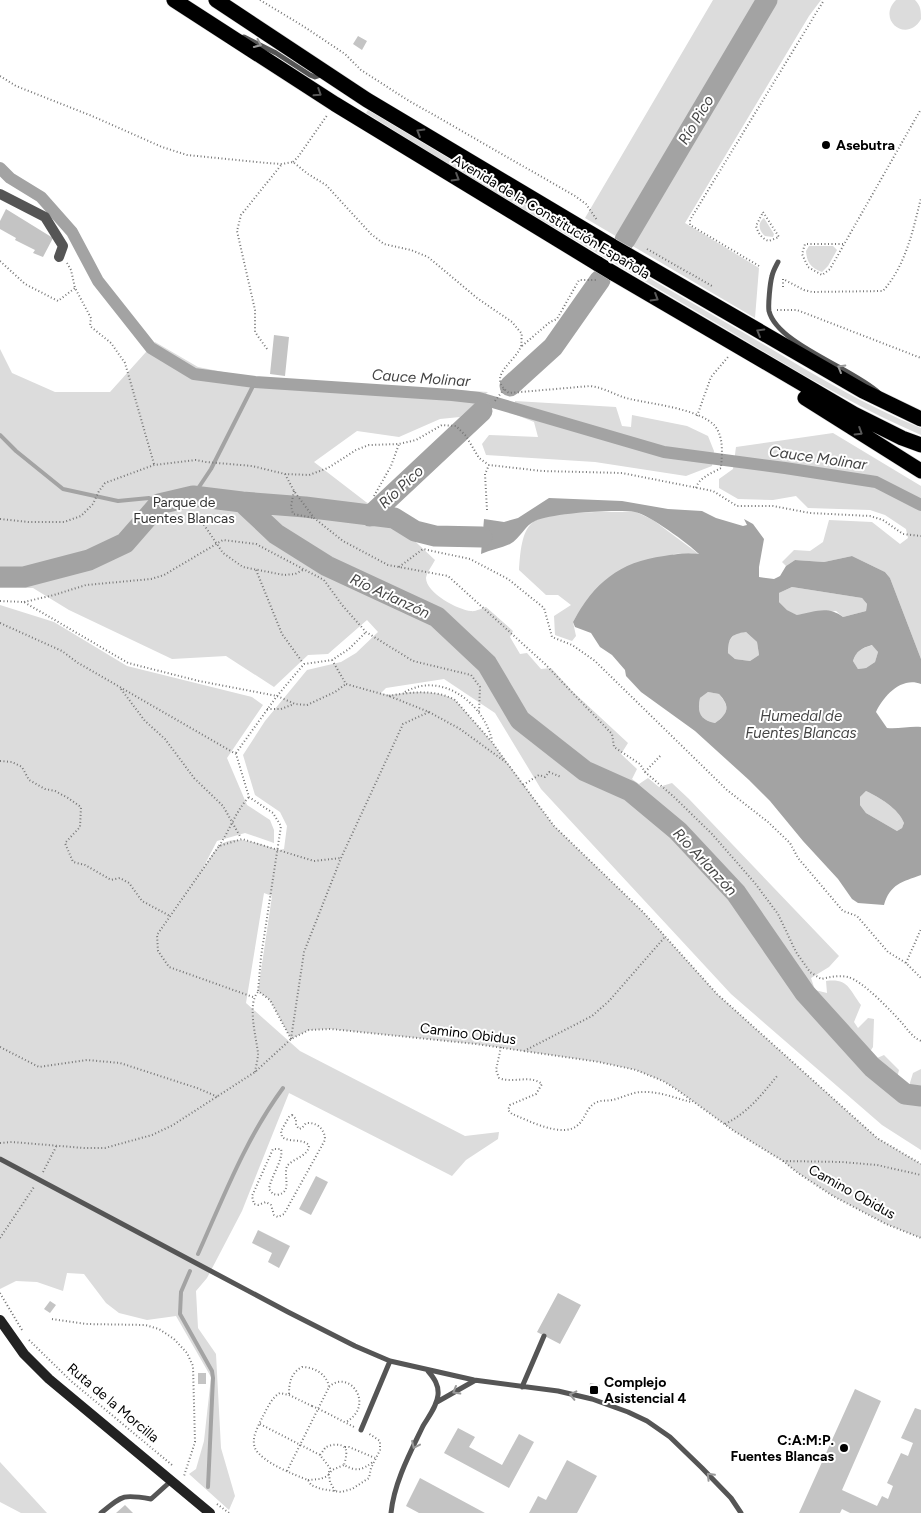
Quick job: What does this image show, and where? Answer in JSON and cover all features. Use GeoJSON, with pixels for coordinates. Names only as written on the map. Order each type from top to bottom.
{"type":"FeatureCollection","features":[{"type":"Feature","properties":{"kind":"highway","name":"Avenida de la Constitución Española"},"geometry":{"type":"LineString","coordinates":[[174,0],[335,104],[688,318],[854,414],[902,438],[921,445]]}},
{"type":"Feature","properties":{"kind":"highway","name":"Avenida de la Constitución Española"},"geometry":{"type":"LineString","coordinates":[[216,0],[407,125],[846,381],[921,419]]}},
{"type":"Feature","properties":{"kind":"highway"},"geometry":{"type":"LineString","coordinates":[[688,318],[718,344],[921,471]]}},
{"type":"Feature","properties":{"kind":"main road"},"geometry":{"type":"LineString","coordinates":[[0,1320],[24,1354],[48,1378],[210,1513]]}},
{"type":"Feature","properties":{"kind":"street"},"geometry":{"type":"LineString","coordinates":[[232,0],[239,15]]}},
{"type":"Feature","properties":{"kind":"street"},"geometry":{"type":"LineString","coordinates":[[0,194],[44,217],[63,246],[59,257]]}},
{"type":"Feature","properties":{"kind":"lane"},"geometry":{"type":"LineString","coordinates":[[198,15],[265,47],[310,75],[315,77],[325,73]]}},
{"type":"Feature","properties":{"kind":"lane"},"geometry":{"type":"LineString","coordinates":[[778,262],[772,275],[769,310],[778,328],[789,337],[872,386],[894,407]]}},
{"type":"Feature","properties":{"kind":"lane"},"geometry":{"type":"LineString","coordinates":[[0,1159],[288,1312],[355,1346],[390,1361],[427,1371],[474,1380],[558,1391],[592,1399],[647,1421],[670,1437],[702,1468],[731,1498],[741,1513]]}},
{"type":"Feature","properties":{"kind":"lane"},"geometry":{"type":"LineString","coordinates":[[522,1387],[544,1336]]}},
{"type":"Feature","properties":{"kind":"lane"},"geometry":{"type":"LineString","coordinates":[[361,1430],[390,1361]]}},
{"type":"Feature","properties":{"kind":"lane"},"geometry":{"type":"LineString","coordinates":[[391,1513],[399,1480],[437,1402],[437,1386],[427,1371]]}},
{"type":"Feature","properties":{"kind":"lane"},"geometry":{"type":"LineString","coordinates":[[437,1402],[474,1380]]}},
{"type":"Feature","properties":{"kind":"lane"},"geometry":{"type":"LineString","coordinates":[[101,1513],[121,1497],[131,1495],[151,1499],[174,1483]]}},
{"type":"Feature","properties":{"kind":"path"},"geometry":{"type":"LineString","coordinates":[[260,0],[304,26],[345,54],[361,70],[406,99],[574,196],[586,204],[596,220],[602,224]]}},
{"type":"Feature","properties":{"kind":"path"},"geometry":{"type":"LineString","coordinates":[[759,266],[690,225],[690,220],[824,0]]}},
{"type":"Feature","properties":{"kind":"path"},"geometry":{"type":"LineString","coordinates":[[0,76],[16,86],[92,116],[162,147],[187,155],[282,164],[293,162],[298,157],[335,104]]}},
{"type":"Feature","properties":{"kind":"path"},"geometry":{"type":"LineString","coordinates":[[843,244],[805,244],[802,254],[808,267],[822,275],[826,273],[843,244],[921,109]]}},
{"type":"Feature","properties":{"kind":"path"},"geometry":{"type":"LineString","coordinates":[[293,162],[326,185],[371,234],[384,244],[411,250],[428,257],[476,298],[512,322],[522,334],[520,347]]}},
{"type":"Feature","properties":{"kind":"path"},"geometry":{"type":"LineString","coordinates":[[266,350],[255,332],[255,310],[237,231],[241,215],[282,164]]}},
{"type":"Feature","properties":{"kind":"path"},"geometry":{"type":"LineString","coordinates":[[783,287],[783,279],[812,292],[882,291],[906,254],[921,198]]}},
{"type":"Feature","properties":{"kind":"path"},"geometry":{"type":"LineString","coordinates":[[763,212],[768,220],[779,237],[769,241],[765,240],[758,232],[756,226],[763,212]]}},
{"type":"Feature","properties":{"kind":"path"},"geometry":{"type":"LineString","coordinates":[[640,246],[712,287]]}},
{"type":"Feature","properties":{"kind":"path"},"geometry":{"type":"LineString","coordinates":[[59,257],[69,264],[75,288],[91,318],[90,326],[111,343],[125,363],[154,465]]}},
{"type":"Feature","properties":{"kind":"path"},"geometry":{"type":"LineString","coordinates":[[0,261],[25,284],[58,301],[75,288]]}},
{"type":"Feature","properties":{"kind":"path"},"geometry":{"type":"LineString","coordinates":[[596,280],[579,280],[557,320],[550,322],[520,347],[501,374],[501,384],[509,393],[590,386],[603,388],[628,399],[673,407],[698,416],[714,425],[720,435],[722,468],[698,482],[696,490]]}},
{"type":"Feature","properties":{"kind":"path"},"geometry":{"type":"LineString","coordinates":[[769,310],[797,310],[921,358]]}},
{"type":"Feature","properties":{"kind":"path"},"geometry":{"type":"LineString","coordinates":[[698,416],[711,377],[732,353]]}},
{"type":"Feature","properties":{"kind":"path"},"geometry":{"type":"LineString","coordinates":[[495,401],[504,389]]}},
{"type":"Feature","properties":{"kind":"path"},"geometry":{"type":"LineString","coordinates":[[0,519],[28,522],[64,522],[81,516],[93,504],[105,482],[154,465],[196,460],[252,466],[285,474],[309,474],[328,468],[356,450],[369,445],[399,444],[416,440],[442,425],[456,426],[466,436],[479,458],[489,465],[542,471],[607,471],[696,486],[713,491],[737,506],[773,506],[810,514],[870,516],[883,520],[903,534],[921,536]]}},
{"type":"Feature","properties":{"kind":"path"},"geometry":{"type":"LineString","coordinates":[[374,496],[391,466],[399,444]]}},
{"type":"Feature","properties":{"kind":"path"},"geometry":{"type":"LineString","coordinates":[[487,510],[485,474],[489,465]]}},
{"type":"Feature","properties":{"kind":"path"},"geometry":{"type":"LineString","coordinates":[[285,474],[314,518],[343,542],[388,565],[448,576],[545,664],[612,734],[614,748],[640,764],[646,772],[712,834],[754,882],[778,914],[796,952],[810,972],[821,979],[835,976],[850,977],[868,990],[902,1024],[913,1038],[921,1042]]}},
{"type":"Feature","properties":{"kind":"path"},"geometry":{"type":"LineString","coordinates":[[294,490],[293,514],[314,518]]}},
{"type":"Feature","properties":{"kind":"path"},"geometry":{"type":"LineString","coordinates":[[196,513],[216,545],[223,553],[243,567],[284,576],[304,570]]}},
{"type":"Feature","properties":{"kind":"path"},"geometry":{"type":"LineString","coordinates":[[0,601],[24,602],[86,585],[151,579],[164,575],[223,540],[256,544],[324,580],[342,605],[366,632],[412,662],[471,675],[480,688],[479,712]]}},
{"type":"Feature","properties":{"kind":"path"},"geometry":{"type":"LineString","coordinates":[[398,567],[423,549],[470,559],[508,579],[544,608],[552,637],[572,645],[595,661],[727,790],[768,822],[790,843],[798,858],[843,911],[857,916],[888,952],[906,963],[921,978]]}},
{"type":"Feature","properties":{"kind":"path"},"geometry":{"type":"LineString","coordinates":[[256,570],[282,634],[304,664]]}},
{"type":"Feature","properties":{"kind":"path"},"geometry":{"type":"LineString","coordinates":[[24,602],[128,663],[199,681],[277,696],[295,704],[307,705],[335,692],[346,684]]}},
{"type":"Feature","properties":{"kind":"path"},"geometry":{"type":"LineString","coordinates":[[0,623],[62,651],[78,663],[236,754],[249,797],[273,813],[281,826],[279,850],[261,957],[258,991],[254,997],[253,1013],[258,1055],[256,1072]]}},
{"type":"Feature","properties":{"kind":"path"},"geometry":{"type":"LineString","coordinates":[[236,754],[267,709],[304,664],[332,660],[349,649],[366,632]]}},
{"type":"Feature","properties":{"kind":"path"},"geometry":{"type":"LineString","coordinates":[[332,660],[346,684],[389,696],[429,712],[460,730],[507,764]]}},
{"type":"Feature","properties":{"kind":"path"},"geometry":{"type":"LineString","coordinates":[[389,696],[404,693],[420,686],[447,688],[469,701],[479,712],[489,728],[492,742]]}},
{"type":"Feature","properties":{"kind":"path"},"geometry":{"type":"LineString","coordinates":[[120,687],[145,721],[164,739],[194,778],[223,806],[242,839]]}},
{"type":"Feature","properties":{"kind":"path"},"geometry":{"type":"LineString","coordinates":[[404,693],[447,696],[454,700],[492,742],[554,826],[643,912],[664,938],[717,994],[877,1138],[921,1164]]}},
{"type":"Feature","properties":{"kind":"path"},"geometry":{"type":"LineString","coordinates":[[267,709],[295,704]]}},
{"type":"Feature","properties":{"kind":"path"},"geometry":{"type":"LineString","coordinates":[[291,1039],[304,952],[341,858],[403,724],[429,712]]}},
{"type":"Feature","properties":{"kind":"path"},"geometry":{"type":"LineString","coordinates":[[646,772],[661,755]]}},
{"type":"Feature","properties":{"kind":"path"},"geometry":{"type":"LineString","coordinates":[[0,761],[12,762],[22,767],[29,780],[45,789],[55,791],[81,807],[80,827],[65,843],[73,862],[85,866],[111,880],[120,878],[124,880],[129,883],[142,901],[170,916]]}},
{"type":"Feature","properties":{"kind":"path"},"geometry":{"type":"LineString","coordinates":[[523,785],[539,776],[545,777],[549,772],[562,777]]}},
{"type":"Feature","properties":{"kind":"path"},"geometry":{"type":"LineString","coordinates":[[249,797],[241,806],[226,836],[157,935],[158,951],[169,967],[254,997]]}},
{"type":"Feature","properties":{"kind":"path"},"geometry":{"type":"LineString","coordinates":[[219,846],[242,839],[314,860],[341,858]]}},
{"type":"Feature","properties":{"kind":"path"},"geometry":{"type":"LineString","coordinates":[[906,963],[921,929]]}},
{"type":"Feature","properties":{"kind":"path"},"geometry":{"type":"LineString","coordinates":[[524,1051],[592,1016],[609,1001],[664,938]]}},
{"type":"Feature","properties":{"kind":"path"},"geometry":{"type":"LineString","coordinates":[[258,991],[270,1000],[291,1039]]}},
{"type":"Feature","properties":{"kind":"path","name":"Camino Obidus"},"geometry":{"type":"LineString","coordinates":[[0,1143],[12,1142],[105,1148],[128,1142],[173,1125],[256,1072],[291,1039],[309,1030],[331,1029],[501,1047],[599,1062],[636,1070],[663,1081],[833,1196],[886,1224],[921,1238]]}},
{"type":"Feature","properties":{"kind":"path"},"geometry":{"type":"LineString","coordinates":[[0,1047],[40,1067],[87,1060],[120,1063],[218,1096]]}},
{"type":"Feature","properties":{"kind":"path"},"geometry":{"type":"LineString","coordinates":[[501,1047],[496,1070],[499,1078],[506,1081],[529,1078],[538,1080],[542,1084],[536,1094],[510,1105],[508,1110],[512,1114],[542,1126],[561,1131],[578,1126],[591,1105],[599,1101],[610,1101],[640,1091],[694,1103]]}},
{"type":"Feature","properties":{"kind":"path"},"geometry":{"type":"LineString","coordinates":[[725,1124],[741,1116],[778,1076]]}},
{"type":"Feature","properties":{"kind":"path"},"geometry":{"type":"LineString","coordinates":[[295,1116],[299,1130],[306,1123],[316,1125],[324,1131],[325,1140],[284,1214],[280,1217],[274,1215],[272,1207],[266,1202],[258,1205],[254,1204],[252,1196],[273,1149],[281,1149],[282,1154],[270,1182],[272,1192],[277,1195],[284,1193],[287,1188],[285,1172],[287,1166],[310,1148],[302,1140],[285,1139],[282,1137],[281,1131],[289,1117],[295,1116]]}},
{"type":"Feature","properties":{"kind":"path"},"geometry":{"type":"LineString","coordinates":[[0,1238],[38,1180],[57,1145]]}},
{"type":"Feature","properties":{"kind":"path"},"geometry":{"type":"LineString","coordinates":[[783,1161],[842,1162],[877,1165],[921,1176]]}},
{"type":"Feature","properties":{"kind":"path"},"geometry":{"type":"LineString","coordinates":[[0,1293],[23,1332]]}},
{"type":"Feature","properties":{"kind":"path"},"geometry":{"type":"LineString","coordinates":[[52,1319],[86,1324],[145,1325],[159,1329],[174,1339],[187,1353],[193,1366],[195,1442],[184,1476],[174,1483]]}},
{"type":"Feature","properties":{"kind":"path","name":"Ruta de la Morcilla"},"geometry":{"type":"LineString","coordinates":[[28,1339],[71,1381],[177,1470]]}},
{"type":"Feature","properties":{"kind":"path"},"geometry":{"type":"LineString","coordinates":[[289,1395],[289,1385],[292,1377],[296,1370],[302,1366],[315,1369],[322,1374],[329,1387]]}},
{"type":"Feature","properties":{"kind":"path"},"geometry":{"type":"LineString","coordinates":[[287,1471],[329,1387],[333,1383],[341,1382],[354,1387],[358,1392],[360,1405],[358,1412],[346,1423]]}},
{"type":"Feature","properties":{"kind":"path"},"geometry":{"type":"LineString","coordinates":[[308,1480],[311,1485],[321,1489],[341,1492],[352,1489],[367,1480],[373,1462],[380,1450],[380,1441],[325,1412],[289,1395],[280,1393],[275,1396],[255,1432],[255,1448],[267,1460],[308,1480],[320,1480],[326,1477],[332,1470],[344,1465],[354,1470],[361,1469],[373,1462]]}},
{"type":"Feature","properties":{"kind":"path"},"geometry":{"type":"LineString","coordinates":[[260,1424],[320,1455],[330,1468],[330,1482],[335,1491]]}},
{"type":"Feature","properties":{"kind":"path"},"geometry":{"type":"LineString","coordinates":[[320,1455],[326,1447],[338,1444],[375,1458]]}},
{"type":"Feature","properties":{"kind":"path"},"geometry":{"type":"LineString","coordinates":[[344,1465],[345,1447]]}},
{"type":"Feature","properties":{"kind":"path"},"geometry":{"type":"LineString","coordinates":[[184,1476],[189,1481]]}},
{"type":"Feature","properties":{"kind":"path"},"geometry":{"type":"LineString","coordinates":[[216,1502],[230,1513]]}},
{"type":"Feature","properties":{"kind":"green space"},"geometry":{"type":"Polygon","coordinates":[[[713,0],[821,0],[809,16],[685,223],[759,268],[755,318],[585,218],[713,0]]]}},
{"type":"Feature","properties":{"kind":"green space"},"geometry":{"type":"Polygon","coordinates":[[[896,0],[915,0],[917,2],[921,19],[915,26],[902,29],[891,21],[889,15],[896,0]]]}},
{"type":"Feature","properties":{"kind":"green space"},"geometry":{"type":"Polygon","coordinates":[[[368,110],[822,379],[870,405],[921,428],[921,435],[864,408],[781,362],[449,164],[366,113],[368,110]]]}},
{"type":"Feature","properties":{"kind":"green space"},"geometry":{"type":"Polygon","coordinates":[[[764,218],[774,234],[773,237],[765,236],[761,232],[760,222],[764,218]]]}},
{"type":"Feature","properties":{"kind":"green space"},"geometry":{"type":"Polygon","coordinates":[[[809,246],[833,246],[837,250],[828,266],[822,272],[812,267],[807,259],[806,251],[809,246]]]}},
{"type":"Feature","properties":{"kind":"green space","name":"Parque de Fuentes Blancas"},"geometry":{"type":"Polygon","coordinates":[[[155,342],[198,367],[253,378],[488,392],[460,417],[440,419],[399,437],[357,431],[314,462],[366,502],[388,516],[435,560],[426,578],[427,584],[437,595],[458,608],[465,610],[474,611],[486,607],[513,631],[510,637],[520,654],[527,653],[541,669],[551,668],[572,691],[628,743],[621,754],[637,769],[632,779],[639,784],[648,778],[659,787],[672,783],[839,956],[829,967],[811,978],[815,990],[827,993],[826,981],[839,981],[847,986],[861,1005],[854,1022],[858,1028],[868,1018],[874,1019],[873,1047],[869,1053],[875,1059],[884,1055],[899,1070],[896,1082],[909,1086],[913,1073],[921,1069],[921,1150],[882,1125],[731,994],[541,789],[495,713],[444,679],[386,688],[381,693],[390,695],[423,692],[443,695],[455,700],[492,742],[554,826],[643,912],[717,994],[877,1138],[921,1164],[921,1238],[886,1224],[833,1196],[783,1161],[734,1131],[676,1089],[663,1081],[636,1070],[599,1062],[476,1044],[331,1029],[309,1030],[291,1039],[270,1000],[258,991],[272,896],[264,893],[246,1003],[300,1051],[465,1136],[499,1132],[498,1139],[466,1160],[452,1176],[289,1093],[242,1211],[207,1278],[196,1291],[198,1328],[216,1354],[221,1448],[235,1496],[229,1510],[189,1474],[196,1469],[204,1441],[211,1377],[176,1316],[147,1320],[119,1313],[106,1303],[84,1274],[67,1273],[63,1291],[37,1282],[16,1281],[0,1289],[0,605],[54,622],[127,666],[252,697],[263,705],[227,758],[247,805],[270,820],[274,830],[274,843],[245,833],[217,841],[202,870],[218,847],[231,840],[248,841],[279,850],[284,849],[287,826],[280,812],[255,795],[243,755],[265,721],[307,670],[341,662],[356,653],[378,632],[367,620],[328,654],[308,655],[274,687],[226,656],[172,659],[69,610],[33,588],[0,588],[0,349],[12,373],[55,392],[110,392],[155,342]]]}},
{"type":"Feature","properties":{"kind":"green space"},"geometry":{"type":"Polygon","coordinates":[[[515,401],[616,407],[622,426],[631,427],[632,415],[687,426],[708,436],[714,451],[712,466],[686,476],[595,462],[486,455],[482,444],[489,435],[538,437],[534,422],[514,414],[515,401]]]}},
{"type":"Feature","properties":{"kind":"green space"},"geometry":{"type":"Polygon","coordinates":[[[833,433],[921,486],[921,659],[890,578],[885,572],[852,556],[824,562],[795,560],[786,566],[782,562],[794,550],[810,551],[823,542],[829,520],[872,522],[900,544],[908,538],[906,529],[885,515],[870,510],[808,508],[796,496],[773,500],[738,499],[719,488],[719,479],[733,469],[736,447],[833,433]]]}},
{"type":"Feature","properties":{"kind":"green space"},"geometry":{"type":"Polygon","coordinates":[[[636,512],[653,520],[700,555],[691,553],[674,554],[577,615],[573,622],[576,636],[572,641],[555,635],[554,616],[571,605],[558,595],[546,595],[519,570],[522,546],[527,529],[535,521],[551,515],[636,512]]]}},
{"type":"Feature","properties":{"kind":"green space"},"geometry":{"type":"Polygon","coordinates":[[[792,587],[862,598],[867,604],[866,611],[843,617],[836,611],[797,615],[787,610],[779,602],[779,593],[792,587]]]}},
{"type":"Feature","properties":{"kind":"green space"},"geometry":{"type":"Polygon","coordinates":[[[746,632],[757,642],[759,655],[750,661],[735,659],[728,653],[728,642],[736,633],[746,632]]]}},
{"type":"Feature","properties":{"kind":"green space"},"geometry":{"type":"Polygon","coordinates":[[[873,645],[878,652],[875,662],[866,668],[858,669],[853,661],[856,655],[863,649],[873,645]]]}},
{"type":"Feature","properties":{"kind":"green space"},"geometry":{"type":"Polygon","coordinates":[[[708,692],[719,694],[726,706],[725,713],[715,723],[706,720],[699,711],[700,698],[708,692]]]}},
{"type":"Feature","properties":{"kind":"green space"},"geometry":{"type":"Polygon","coordinates":[[[866,791],[883,800],[898,813],[904,823],[902,828],[897,831],[866,813],[860,805],[860,797],[866,791]]]}},
{"type":"Feature","properties":{"kind":"green space"},"geometry":{"type":"Polygon","coordinates":[[[0,1462],[47,1513],[21,1513],[0,1502],[0,1462]]]}},
{"type":"Feature","properties":{"kind":"water","name":"Humedal de Fuentes Blancas"},"geometry":{"type":"Polygon","coordinates":[[[549,498],[622,501],[668,509],[702,511],[716,518],[743,526],[747,525],[744,519],[753,524],[764,539],[759,577],[774,579],[780,576],[786,566],[795,560],[824,562],[852,556],[885,572],[890,578],[921,659],[921,684],[914,682],[900,685],[888,694],[876,712],[887,728],[921,727],[921,875],[893,888],[884,905],[858,903],[852,899],[838,879],[770,801],[749,780],[695,731],[641,692],[626,676],[625,670],[612,655],[600,647],[591,633],[575,627],[573,622],[590,596],[599,586],[621,569],[648,559],[690,553],[699,554],[694,549],[668,530],[641,514],[614,511],[584,512],[543,518],[531,523],[510,544],[481,554],[484,519],[504,522],[518,518],[549,498]],[[792,587],[779,593],[779,602],[787,610],[797,615],[826,610],[843,617],[866,611],[867,604],[862,598],[792,587]],[[746,632],[731,638],[728,653],[735,659],[750,661],[759,655],[757,642],[746,632]],[[872,645],[860,650],[854,658],[853,661],[858,669],[866,668],[875,662],[878,652],[872,645]],[[708,692],[700,698],[701,715],[710,722],[715,723],[725,713],[725,702],[719,694],[708,692]],[[866,791],[860,797],[860,805],[866,813],[897,831],[902,828],[904,823],[898,813],[888,804],[866,791]]]}},
{"type":"Feature","properties":{"kind":"building"},"geometry":{"type":"Polygon","coordinates":[[[358,36],[367,41],[362,50],[353,44],[358,36]]]}},
{"type":"Feature","properties":{"kind":"building"},"geometry":{"type":"Polygon","coordinates":[[[6,209],[53,238],[43,257],[33,253],[35,250],[15,240],[16,238],[0,229],[0,221],[6,209]]]}},
{"type":"Feature","properties":{"kind":"building"},"geometry":{"type":"Polygon","coordinates":[[[274,335],[289,337],[285,376],[270,374],[274,335]]]}},
{"type":"Feature","properties":{"kind":"building"},"geometry":{"type":"Polygon","coordinates":[[[316,1176],[328,1182],[311,1215],[299,1209],[316,1176]]]}},
{"type":"Feature","properties":{"kind":"building"},"geometry":{"type":"Polygon","coordinates":[[[258,1230],[290,1246],[279,1268],[268,1262],[272,1253],[252,1243],[258,1230]]]}},
{"type":"Feature","properties":{"kind":"building"},"geometry":{"type":"Polygon","coordinates":[[[558,1293],[581,1305],[560,1344],[537,1332],[558,1293]]]}},
{"type":"Feature","properties":{"kind":"building"},"geometry":{"type":"Polygon","coordinates":[[[50,1301],[56,1305],[50,1313],[44,1309],[50,1301]]]}},
{"type":"Feature","properties":{"kind":"building"},"geometry":{"type":"Polygon","coordinates":[[[198,1373],[206,1373],[206,1384],[198,1384],[198,1373]]]}},
{"type":"Feature","properties":{"kind":"building"},"geometry":{"type":"Polygon","coordinates":[[[590,1383],[600,1385],[598,1393],[588,1391],[590,1383]]]}},
{"type":"Feature","properties":{"kind":"building","name":"C:A:M:P. Fuentes Blancas"},"geometry":{"type":"Polygon","coordinates":[[[855,1389],[881,1401],[842,1490],[877,1506],[882,1496],[888,1499],[893,1486],[887,1483],[901,1453],[908,1456],[913,1443],[901,1438],[915,1408],[921,1410],[921,1513],[850,1513],[842,1509],[840,1513],[799,1513],[855,1389]]]}},
{"type":"Feature","properties":{"kind":"building"},"geometry":{"type":"Polygon","coordinates":[[[458,1428],[475,1437],[469,1447],[502,1465],[519,1434],[534,1442],[509,1488],[444,1453],[458,1428]]]}},
{"type":"Feature","properties":{"kind":"building"},"geometry":{"type":"Polygon","coordinates":[[[567,1460],[597,1476],[577,1513],[529,1513],[538,1496],[546,1500],[567,1460]]]}},
{"type":"Feature","properties":{"kind":"building"},"geometry":{"type":"Polygon","coordinates":[[[420,1478],[485,1513],[419,1513],[406,1506],[420,1478]]]}},
{"type":"Feature","properties":{"kind":"building"},"geometry":{"type":"Polygon","coordinates":[[[125,1505],[133,1513],[116,1513],[125,1505]]]}},
{"type":"Feature","properties":{"kind":"waterway","name":"Río Pico"},"geometry":{"type":"LineString","coordinates":[[625,240],[767,0]]}},
{"type":"Feature","properties":{"kind":"waterway","name":"Cauce Molinar"},"geometry":{"type":"LineString","coordinates":[[0,168],[10,178],[41,197],[72,232],[98,281],[151,348],[194,374],[255,382],[479,398],[664,452],[876,482],[921,505]]}},
{"type":"Feature","properties":{"kind":"waterway","name":"Río Pico"},"geometry":{"type":"LineString","coordinates":[[510,386],[553,347],[600,280]]}},
{"type":"Feature","properties":{"kind":"waterway"},"geometry":{"type":"LineString","coordinates":[[193,496],[211,469],[255,382]]}},
{"type":"Feature","properties":{"kind":"waterway","name":"Río Pico"},"geometry":{"type":"LineString","coordinates":[[370,516],[482,411]]}},
{"type":"Feature","properties":{"kind":"waterway"},"geometry":{"type":"LineString","coordinates":[[0,435],[16,451],[63,489],[118,501],[149,498],[159,504]]}},
{"type":"Feature","properties":{"kind":"waterway","name":"Río Arlanzón"},"geometry":{"type":"LineString","coordinates":[[0,577],[24,577],[89,560],[125,543],[159,504],[193,496],[242,502],[276,534],[327,566],[437,617],[487,664],[520,720],[585,771],[630,791],[678,831],[736,893],[805,993],[872,1067],[905,1094],[921,1096]]}},
{"type":"Feature","properties":{"kind":"waterway","name":"Río Pico"},"geometry":{"type":"LineString","coordinates":[[242,502],[305,507],[394,518],[415,531],[435,536],[482,537]]}},
{"type":"Feature","properties":{"kind":"waterway"},"geometry":{"type":"LineString","coordinates":[[198,1254],[246,1148],[283,1088]]}},
{"type":"Feature","properties":{"kind":"waterway"},"geometry":{"type":"LineString","coordinates":[[190,1271],[181,1292],[180,1314],[212,1371],[213,1378],[208,1487]]}},
{"type":"Feature","properties":{"kind":"place","name":"Asebutra"},"geometry":{"type":"Point","coordinates":[826,145]}},
{"type":"Feature","properties":{"kind":"place","name":"Complejo Asistencial 4"},"geometry":{"type":"Point","coordinates":[594,1390]}},
{"type":"Feature","properties":{"kind":"place","name":"C:A:M:P. Fuentes Blancas"},"geometry":{"type":"Point","coordinates":[844,1448]}}]}
